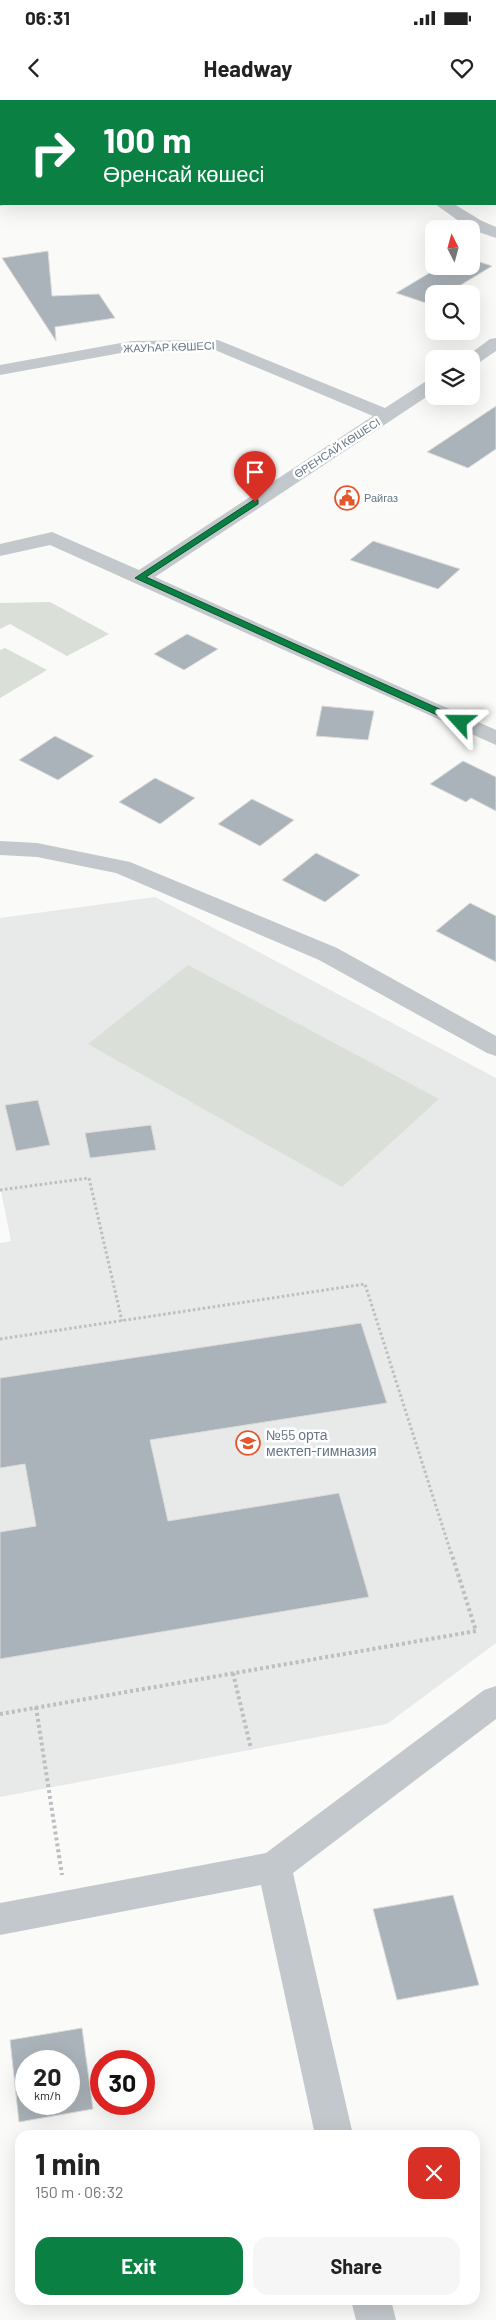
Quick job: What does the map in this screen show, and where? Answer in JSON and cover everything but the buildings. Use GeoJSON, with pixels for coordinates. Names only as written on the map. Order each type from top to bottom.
{"type":"FeatureCollection","features":[{"type":"Feature","properties":{"kind":"street"},"geometry":{"type":"LineString","coordinates":[[445,205],[476,225],[496,233]]}},
{"type":"Feature","properties":{"kind":"street"},"geometry":{"type":"LineString","coordinates":[[480,354],[496,343]]}},
{"type":"Feature","properties":{"kind":"street","name":"ЖАУҺАР КӨШЕСІ"},"geometry":{"type":"LineString","coordinates":[[0,370],[132,346],[218,345],[386,415]]}},
{"type":"Feature","properties":{"kind":"street","name":"ӨРЕНСАЙ КӨШЕСІ"},"geometry":{"type":"LineString","coordinates":[[140,578],[425,390]]}},
{"type":"Feature","properties":{"kind":"street"},"geometry":{"type":"LineString","coordinates":[[0,550],[52,538],[496,738]]}},
{"type":"Feature","properties":{"kind":"street"},"geometry":{"type":"LineString","coordinates":[[0,848],[37,850],[122,867],[328,954],[496,1047]]}},
{"type":"Feature","properties":{"kind":"street"},"geometry":{"type":"LineString","coordinates":[[0,1919],[274,1867],[496,1700]]}},
{"type":"Feature","properties":{"kind":"street"},"geometry":{"type":"LineString","coordinates":[[274,1867],[333,2130]]}},
{"type":"Feature","properties":{"kind":"street"},"geometry":{"type":"LineString","coordinates":[[372,2305],[376,2320]]}},
{"type":"Feature","properties":{"kind":"path"},"geometry":{"type":"LineString","coordinates":[[0,1190],[89,1178],[122,1320]]}},
{"type":"Feature","properties":{"kind":"path"},"geometry":{"type":"LineString","coordinates":[[0,1339],[365,1284],[476,1631],[0,1714]]}},
{"type":"Feature","properties":{"kind":"path"},"geometry":{"type":"LineString","coordinates":[[233,1673],[251,1749]]}},
{"type":"Feature","properties":{"kind":"path"},"geometry":{"type":"LineString","coordinates":[[36,1707],[66,1906]]}},
{"type":"Feature","properties":{"kind":"shaded area"},"geometry":{"type":"Polygon","coordinates":[[[50,602],[109,634],[67,656],[10,624],[0,629],[0,603],[50,602]]]}},
{"type":"Feature","properties":{"kind":"shaded area"},"geometry":{"type":"Polygon","coordinates":[[[5,648],[47,670],[0,698],[0,650],[5,648]]]}},
{"type":"Feature","properties":{"kind":"shaded area","name":"№55 орта мектеп-гимназия"},"geometry":{"type":"Polygon","coordinates":[[[155,897],[496,1078],[496,1643],[387,1724],[0,1797],[0,1243],[11,1241],[0,1186],[0,918],[155,897]]]}},
{"type":"Feature","properties":{"kind":"shaded area"},"geometry":{"type":"Polygon","coordinates":[[[188,965],[439,1099],[342,1187],[88,1044],[188,965]]]}},
{"type":"Feature","properties":{"kind":"place","name":"Райгаз"},"geometry":{"type":"Point","coordinates":[347,498]}},
{"type":"Feature","properties":{"kind":"place","name":"№55 орта мектеп-гимназия"},"geometry":{"type":"Point","coordinates":[248,1443]}},
{"type":"Feature","properties":{"kind":"route"},"geometry":{"type":"LineString","coordinates":[[255,502],[140,578],[460,722]]}}]}
